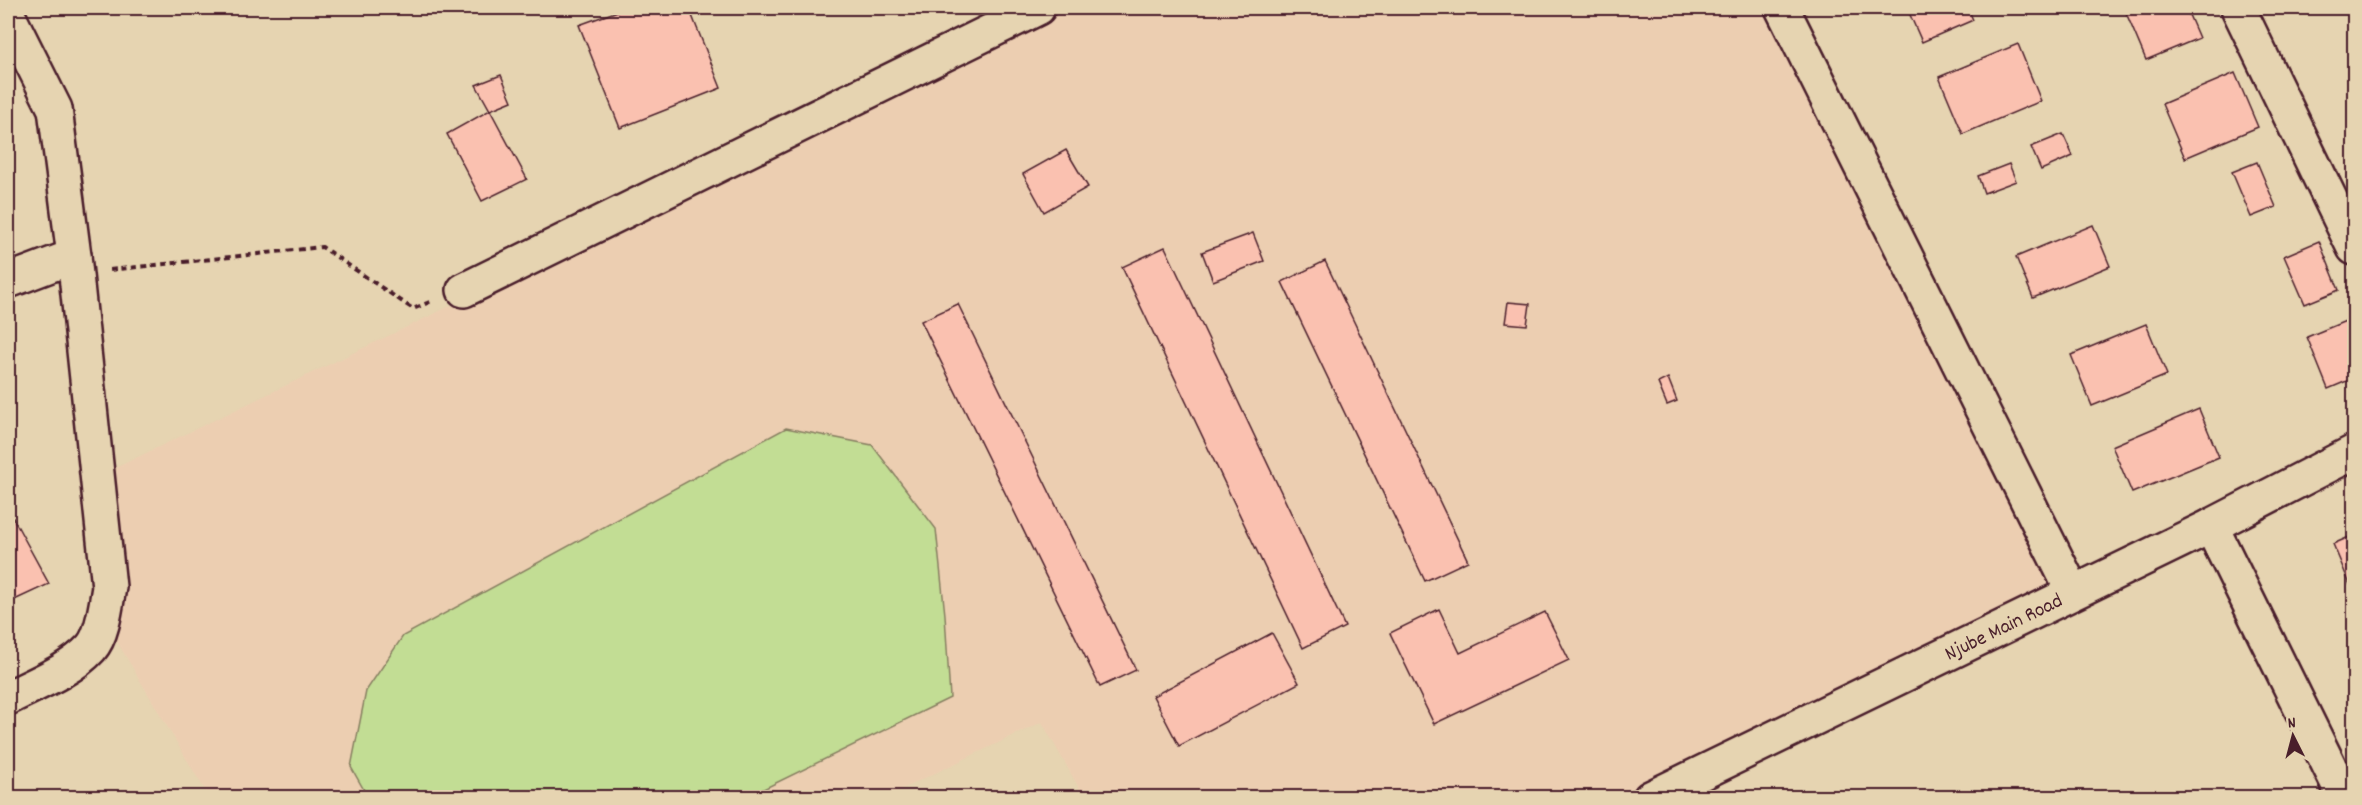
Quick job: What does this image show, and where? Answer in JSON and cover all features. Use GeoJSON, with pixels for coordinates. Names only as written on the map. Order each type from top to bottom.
{"type":"FeatureCollection","features":[{"type":"Feature","properties":{"kind":"street"},"geometry":{"type":"LineString","coordinates":[[464,290],[1038,8]]}},
{"type":"Feature","properties":{"kind":"street"},"geometry":{"type":"LineString","coordinates":[[1782,8],[2073,592]]}},
{"type":"Feature","properties":{"kind":"street"},"geometry":{"type":"LineString","coordinates":[[2238,8],[2355,248]]}},
{"type":"Feature","properties":{"kind":"street"},"geometry":{"type":"LineString","coordinates":[[8,15],[55,110],[75,265],[109,587],[104,618],[93,647],[64,669],[8,698]]}},
{"type":"Feature","properties":{"kind":"street"},"geometry":{"type":"LineString","coordinates":[[8,281],[75,265]]}},
{"type":"Feature","properties":{"kind":"street","name":"Njube Main Road"},"geometry":{"type":"LineString","coordinates":[[1650,798],[2211,526],[2355,452]]}},
{"type":"Feature","properties":{"kind":"street"},"geometry":{"type":"LineString","coordinates":[[2211,526],[2345,798]]}},
{"type":"Feature","properties":{"kind":"path"},"geometry":{"type":"LineString","coordinates":[[75,265],[322,247],[413,309],[464,290]]}},
{"type":"Feature","properties":{"kind":"shaded area"},"geometry":{"type":"Polygon","coordinates":[[[1067,8],[1765,8],[2061,588],[1631,797],[1084,797],[1042,722],[885,797],[209,797],[109,628],[109,471],[1067,8]]]}},
{"type":"Feature","properties":{"kind":"green space"},"geometry":{"type":"Polygon","coordinates":[[[786,428],[872,445],[936,529],[945,615],[950,698],[747,797],[368,797],[351,767],[366,691],[403,636],[786,428]]]}},
{"type":"Feature","properties":{"kind":"building"},"geometry":{"type":"Polygon","coordinates":[[[626,8],[689,8],[721,88],[620,128],[579,25],[626,8]]]}},
{"type":"Feature","properties":{"kind":"building"},"geometry":{"type":"Polygon","coordinates":[[[1907,8],[1968,8],[1973,20],[1922,42],[1907,8]]]}},
{"type":"Feature","properties":{"kind":"building"},"geometry":{"type":"Polygon","coordinates":[[[2124,8],[2186,8],[2199,38],[2146,60],[2124,8]]]}},
{"type":"Feature","properties":{"kind":"building"},"geometry":{"type":"Polygon","coordinates":[[[2018,44],[2041,101],[1963,134],[1939,77],[2018,44]]]}},
{"type":"Feature","properties":{"kind":"building"},"geometry":{"type":"Polygon","coordinates":[[[2235,73],[2258,127],[2185,158],[2162,104],[2235,73]]]}},
{"type":"Feature","properties":{"kind":"building"},"geometry":{"type":"Polygon","coordinates":[[[501,75],[512,101],[490,110],[476,85],[501,75]]]}},
{"type":"Feature","properties":{"kind":"building"},"geometry":{"type":"Polygon","coordinates":[[[490,110],[527,179],[482,201],[447,134],[490,110]]]}},
{"type":"Feature","properties":{"kind":"building"},"geometry":{"type":"Polygon","coordinates":[[[2063,134],[2073,156],[2041,170],[2031,147],[2063,134]]]}},
{"type":"Feature","properties":{"kind":"building"},"geometry":{"type":"Polygon","coordinates":[[[1066,150],[1088,187],[1044,212],[1023,174],[1066,150]]]}},
{"type":"Feature","properties":{"kind":"building"},"geometry":{"type":"Polygon","coordinates":[[[2257,162],[2276,207],[2251,217],[2232,172],[2257,162]]]}},
{"type":"Feature","properties":{"kind":"building"},"geometry":{"type":"Polygon","coordinates":[[[2009,164],[2016,181],[1984,193],[1978,176],[2009,164]]]}},
{"type":"Feature","properties":{"kind":"building"},"geometry":{"type":"Polygon","coordinates":[[[2093,225],[2110,266],[2033,298],[2016,257],[2093,225]]]}},
{"type":"Feature","properties":{"kind":"building"},"geometry":{"type":"Polygon","coordinates":[[[1253,233],[1264,261],[1213,281],[1202,252],[1253,233]]]}},
{"type":"Feature","properties":{"kind":"building"},"geometry":{"type":"Polygon","coordinates":[[[2319,241],[2339,290],[2305,304],[2284,256],[2319,241]]]}},
{"type":"Feature","properties":{"kind":"building"},"geometry":{"type":"Polygon","coordinates":[[[1165,247],[1345,627],[1303,648],[1122,267],[1165,247]]]}},
{"type":"Feature","properties":{"kind":"building"},"geometry":{"type":"Polygon","coordinates":[[[1325,261],[1468,561],[1425,581],[1282,282],[1325,261]]]}},
{"type":"Feature","properties":{"kind":"building"},"geometry":{"type":"Polygon","coordinates":[[[1508,302],[1530,304],[1527,325],[1505,323],[1508,302]]]}},
{"type":"Feature","properties":{"kind":"building"},"geometry":{"type":"Polygon","coordinates":[[[958,304],[1136,670],[1100,687],[921,321],[958,304]]]}},
{"type":"Feature","properties":{"kind":"building"},"geometry":{"type":"Polygon","coordinates":[[[2348,320],[2354,336],[2354,378],[2328,389],[2307,337],[2348,320]]]}},
{"type":"Feature","properties":{"kind":"building"},"geometry":{"type":"Polygon","coordinates":[[[2146,324],[2167,375],[2092,406],[2071,355],[2146,324]]]}},
{"type":"Feature","properties":{"kind":"building"},"geometry":{"type":"Polygon","coordinates":[[[1668,378],[1677,401],[1667,405],[1658,383],[1668,378]]]}},
{"type":"Feature","properties":{"kind":"building"},"geometry":{"type":"Polygon","coordinates":[[[2199,409],[2219,457],[2132,493],[2112,446],[2199,409]]]}},
{"type":"Feature","properties":{"kind":"building"},"geometry":{"type":"Polygon","coordinates":[[[13,518],[49,584],[8,603],[8,521],[13,518]]]}},
{"type":"Feature","properties":{"kind":"building"},"geometry":{"type":"Polygon","coordinates":[[[2354,535],[2354,594],[2333,544],[2354,535]]]}},
{"type":"Feature","properties":{"kind":"building"},"geometry":{"type":"Polygon","coordinates":[[[1439,609],[1460,653],[1545,612],[1569,660],[1434,724],[1390,633],[1439,609]]]}},
{"type":"Feature","properties":{"kind":"building"},"geometry":{"type":"Polygon","coordinates":[[[1272,633],[1299,683],[1179,746],[1153,696],[1272,633]]]}}]}
